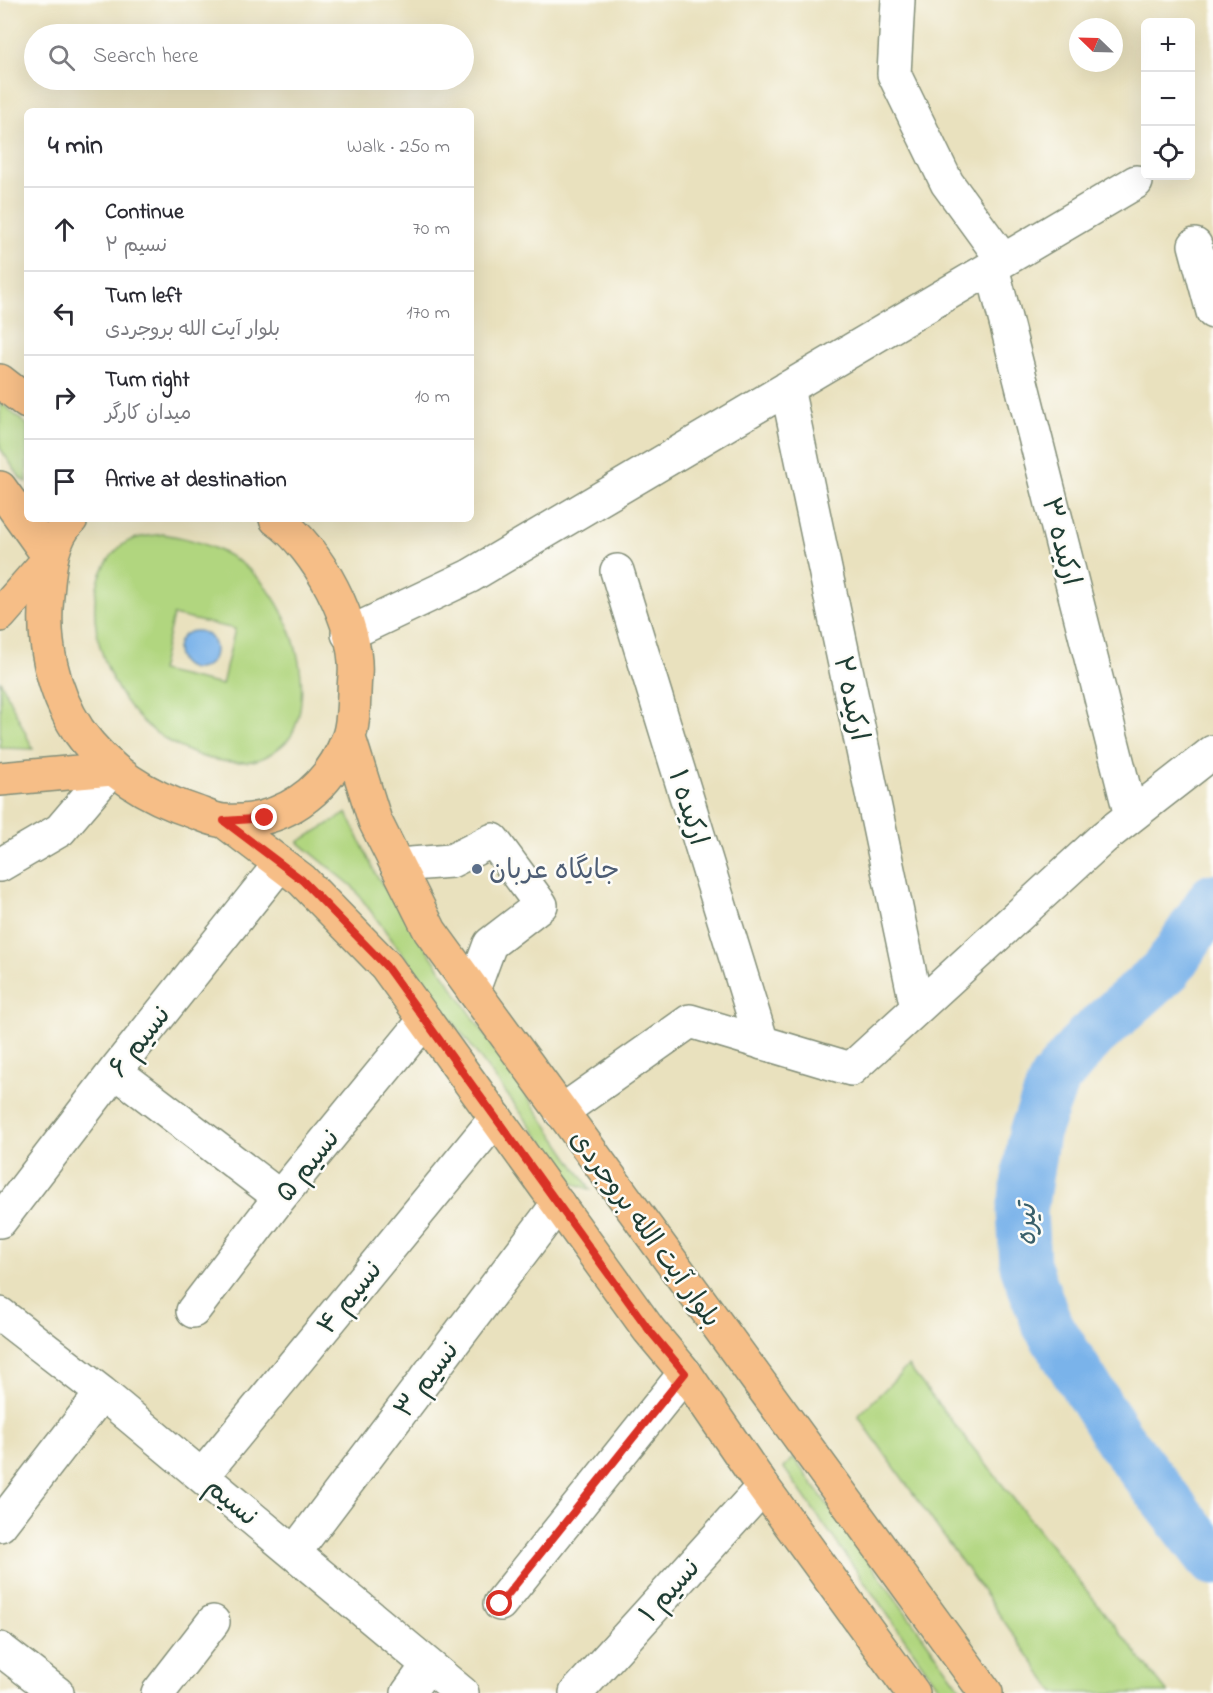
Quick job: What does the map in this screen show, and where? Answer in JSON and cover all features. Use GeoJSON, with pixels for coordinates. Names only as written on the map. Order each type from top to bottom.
{"type":"FeatureCollection","features":[{"type":"Feature","properties":{"kind":"main road"},"geometry":{"type":"LineString","coordinates":[[0,381],[24,400]]}},
{"type":"Feature","properties":{"kind":"main road"},"geometry":{"type":"LineString","coordinates":[[0,488],[24,522]]}},
{"type":"Feature","properties":{"kind":"main road"},"geometry":{"type":"LineString","coordinates":[[24,522],[50,558],[44,626],[54,681],[78,729],[112,769],[159,800],[224,821],[265,818],[302,803],[330,772],[349,738],[355,670],[344,614],[321,566],[280,522]]}},
{"type":"Feature","properties":{"kind":"main road"},"geometry":{"type":"LineString","coordinates":[[0,615],[50,558],[69,522]]}},
{"type":"Feature","properties":{"kind":"main road","name":"بلوار آیت الله بروجردی"},"geometry":{"type":"LineString","coordinates":[[349,738],[375,821],[430,931],[986,1693]]}},
{"type":"Feature","properties":{"kind":"main road"},"geometry":{"type":"LineString","coordinates":[[0,779],[112,769]]}},
{"type":"Feature","properties":{"kind":"main road","name":"بلوار آیت الله بروجردی"},"geometry":{"type":"LineString","coordinates":[[224,821],[302,880],[386,966],[649,1330],[685,1373],[763,1487],[913,1693]]}},
{"type":"Feature","properties":{"kind":"street"},"geometry":{"type":"LineString","coordinates":[[898,0],[894,74],[947,183],[997,264]]}},
{"type":"Feature","properties":{"kind":"street"},"geometry":{"type":"LineString","coordinates":[[348,634],[470,576],[1136,182]]}},
{"type":"Feature","properties":{"kind":"street"},"geometry":{"type":"LineString","coordinates":[[1195,245],[1213,312]]}},
{"type":"Feature","properties":{"kind":"street","name":"ارکیده ۳"},"geometry":{"type":"LineString","coordinates":[[997,264],[1131,816]]}},
{"type":"Feature","properties":{"kind":"street","name":"ارکیده ۲"},"geometry":{"type":"LineString","coordinates":[[787,388],[917,1008]]}},
{"type":"Feature","properties":{"kind":"street","name":"ارکیده ۱"},"geometry":{"type":"LineString","coordinates":[[617,571],[762,1042]]}},
{"type":"Feature","properties":{"kind":"street"},"geometry":{"type":"LineString","coordinates":[[561,1112],[690,1021],[851,1069],[1103,838],[1213,752]]}},
{"type":"Feature","properties":{"kind":"street"},"geometry":{"type":"LineString","coordinates":[[0,865],[60,830],[112,769]]}},
{"type":"Feature","properties":{"kind":"street"},"geometry":{"type":"LineString","coordinates":[[397,865],[451,861],[493,840],[541,905],[490,944],[473,990]]}},
{"type":"Feature","properties":{"kind":"street","name":"نسیم ۶"},"geometry":{"type":"LineString","coordinates":[[0,1221],[115,1071],[280,864]]}},
{"type":"Feature","properties":{"kind":"street","name":"نسیم ۵"},"geometry":{"type":"LineString","coordinates":[[193,1311],[280,1197],[425,1020]]}},
{"type":"Feature","properties":{"kind":"street"},"geometry":{"type":"LineString","coordinates":[[115,1071],[280,1197]]}},
{"type":"Feature","properties":{"kind":"street","name":"نسیم ۴"},"geometry":{"type":"LineString","coordinates":[[202,1476],[496,1118]]}},
{"type":"Feature","properties":{"kind":"street","name":"نسیم ۳"},"geometry":{"type":"LineString","coordinates":[[294,1553],[558,1204]]}},
{"type":"Feature","properties":{"kind":"street","name":"نسیم"},"geometry":{"type":"LineString","coordinates":[[0,1314],[102,1393],[462,1693]]}},
{"type":"Feature","properties":{"kind":"street"},"geometry":{"type":"LineString","coordinates":[[500,1604],[685,1373]]}},
{"type":"Feature","properties":{"kind":"street"},"geometry":{"type":"LineString","coordinates":[[0,1525],[102,1393]]}},
{"type":"Feature","properties":{"kind":"street","name":"نسیم ۱"},"geometry":{"type":"LineString","coordinates":[[576,1693],[763,1487]]}},
{"type":"Feature","properties":{"kind":"street"},"geometry":{"type":"LineString","coordinates":[[158,1693],[213,1622]]}},
{"type":"Feature","properties":{"kind":"street"},"geometry":{"type":"LineString","coordinates":[[0,1649],[57,1693]]}},
{"type":"Feature","properties":{"kind":"street"},"geometry":{"type":"LineString","coordinates":[[408,1693],[428,1665]]}},
{"type":"Feature","properties":{"kind":"green space"},"geometry":{"type":"Polygon","coordinates":[[[0,402],[24,422],[24,480],[0,448],[0,402]]]}},
{"type":"Feature","properties":{"kind":"green space"},"geometry":{"type":"Polygon","coordinates":[[[163,534],[203,544],[239,562],[260,580],[282,613],[297,654],[301,676],[301,697],[298,718],[291,736],[267,756],[251,761],[229,762],[189,752],[157,733],[139,718],[125,701],[113,680],[103,657],[97,633],[95,609],[97,585],[106,564],[121,546],[135,538],[163,534]],[[173,615],[160,671],[222,685],[235,629],[173,615]]]}},
{"type":"Feature","properties":{"kind":"green space"},"geometry":{"type":"Polygon","coordinates":[[[0,680],[33,749],[0,748],[0,680]]]}},
{"type":"Feature","properties":{"kind":"green space"},"geometry":{"type":"Polygon","coordinates":[[[347,813],[376,875],[591,1190],[573,1183],[352,886],[298,842],[347,813]]]}},
{"type":"Feature","properties":{"kind":"green space"},"geometry":{"type":"Polygon","coordinates":[[[908,1366],[1168,1693],[1055,1693],[858,1416],[908,1366]]]}},
{"type":"Feature","properties":{"kind":"green space"},"geometry":{"type":"Polygon","coordinates":[[[793,1457],[964,1693],[943,1693],[784,1468],[793,1457]]]}},
{"type":"Feature","properties":{"kind":"water"},"geometry":{"type":"Polygon","coordinates":[[[196,631],[209,637],[215,650],[209,663],[196,669],[183,663],[177,650],[183,637],[196,631]]]}},
{"type":"Feature","properties":{"kind":"waterway","name":"تيره"},"geometry":{"type":"LineString","coordinates":[[1213,899],[1168,968],[1089,1038],[1054,1080],[1034,1133],[1022,1211],[1025,1265],[1047,1324],[1119,1439],[1213,1560]]}},
{"type":"Feature","properties":{"kind":"place","name":"جایگاه عربان"},"geometry":{"type":"Point","coordinates":[477,869]}},
{"type":"Feature","properties":{"kind":"route"},"geometry":{"type":"LineString","coordinates":[[265,818],[224,821],[302,880],[386,966],[649,1330],[685,1373],[500,1604]]}}]}
